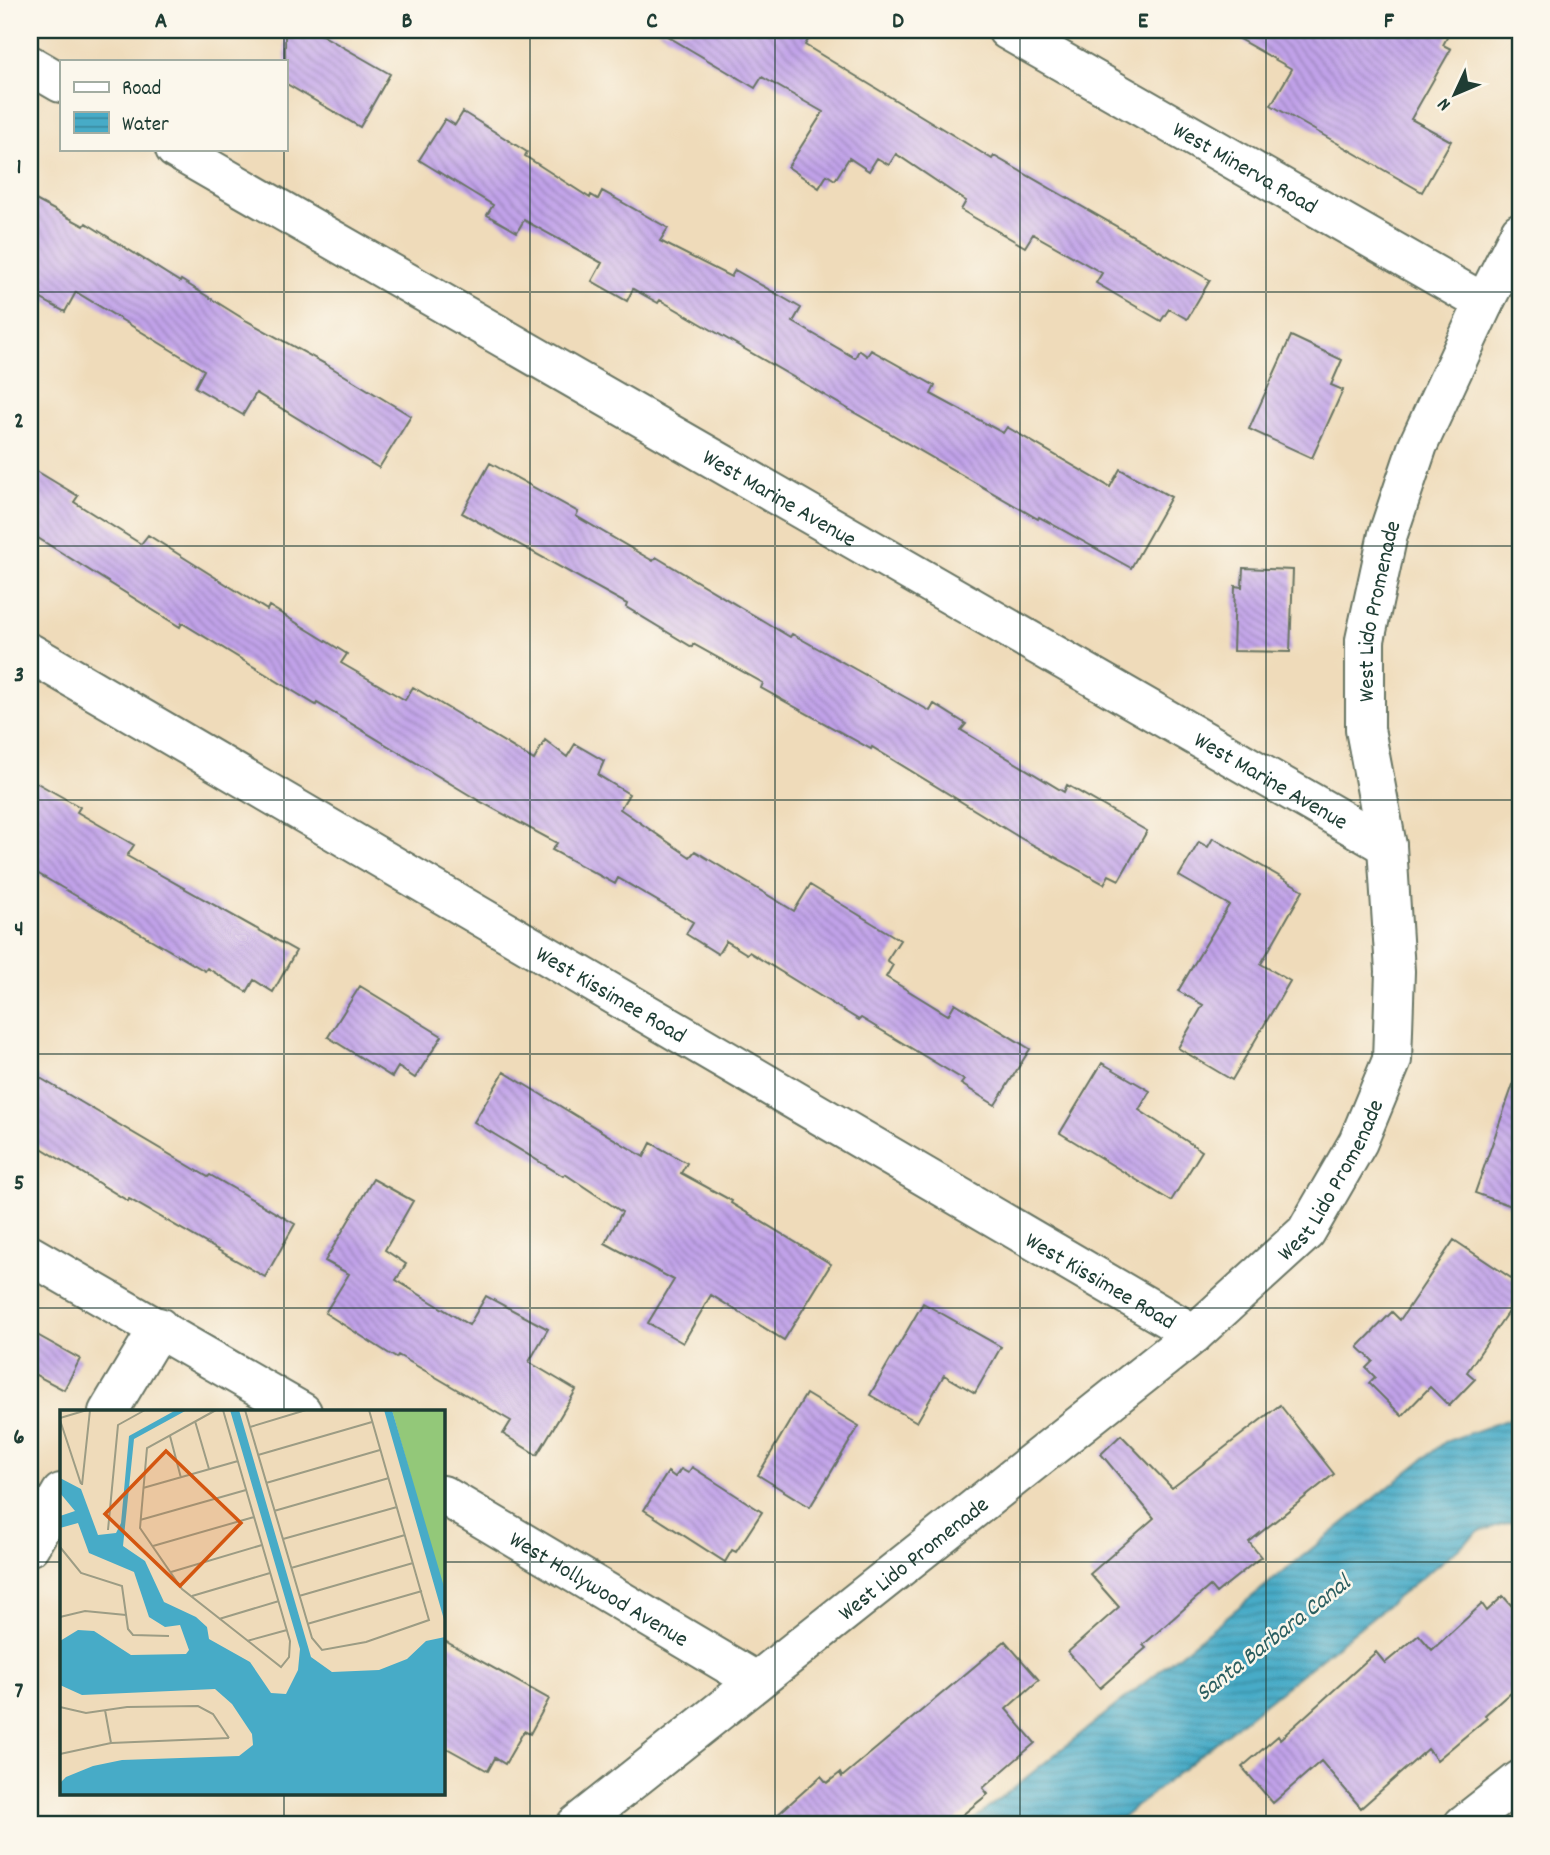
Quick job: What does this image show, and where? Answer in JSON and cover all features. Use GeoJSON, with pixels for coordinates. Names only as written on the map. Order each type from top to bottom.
{"type":"FeatureCollection","features":[{"type":"Feature","properties":{"kind":"street","name":"West Minerva Road"},"geometry":{"type":"LineString","coordinates":[[1006,30],[1484,303]]}},
{"type":"Feature","properties":{"kind":"street"},"geometry":{"type":"LineString","coordinates":[[30,65],[60,82]]}},
{"type":"Feature","properties":{"kind":"street","name":"West Marine Avenue"},"geometry":{"type":"LineString","coordinates":[[177,150],[1387,846]]}},
{"type":"Feature","properties":{"kind":"street","name":"West Lido Promenade"},"geometry":{"type":"LineString","coordinates":[[576,1825],[1194,1334],[1306,1232],[1357,1142],[1391,1060],[1395,971],[1387,846],[1365,729],[1366,639],[1388,534],[1414,458],[1484,303],[1520,232]]}},
{"type":"Feature","properties":{"kind":"street","name":"West Kissimee Road"},"geometry":{"type":"LineString","coordinates":[[30,653],[1194,1334]]}},
{"type":"Feature","properties":{"kind":"street"},"geometry":{"type":"LineString","coordinates":[[30,1255],[159,1327],[299,1410]]}},
{"type":"Feature","properties":{"kind":"street"},"geometry":{"type":"LineString","coordinates":[[109,1410],[159,1327]]}},
{"type":"Feature","properties":{"kind":"street"},"geometry":{"type":"LineString","coordinates":[[30,1546],[60,1495]]}},
{"type":"Feature","properties":{"kind":"street","name":"West Hollywood Avenue"},"geometry":{"type":"LineString","coordinates":[[444,1496],[756,1681]]}},
{"type":"Feature","properties":{"kind":"street"},"geometry":{"type":"LineString","coordinates":[[1463,1825],[1520,1780]]}},
{"type":"Feature","properties":{"kind":"water","name":"Santa Barbara Canal"},"geometry":{"type":"Polygon","coordinates":[[[1520,1415],[1520,1519],[1480,1531],[1113,1825],[967,1825],[1445,1442],[1520,1415]]]}},
{"type":"Feature","properties":{"kind":"building"},"geometry":{"type":"Polygon","coordinates":[[[285,30],[313,30],[390,74],[360,127],[287,84],[285,30]]]}},
{"type":"Feature","properties":{"kind":"building"},"geometry":{"type":"Polygon","coordinates":[[[657,30],[814,30],[805,45],[992,159],[994,156],[1210,280],[1187,319],[1169,309],[1161,321],[1096,283],[1102,273],[1033,234],[1025,247],[961,210],[966,201],[896,154],[889,165],[877,158],[869,171],[849,158],[835,180],[827,175],[819,188],[788,167],[823,112],[762,77],[755,88],[657,30]]]}},
{"type":"Feature","properties":{"kind":"building"},"geometry":{"type":"Polygon","coordinates":[[[1223,30],[1451,30],[1443,45],[1451,49],[1411,119],[1451,141],[1422,192],[1271,105],[1292,69],[1223,30]]]}},
{"type":"Feature","properties":{"kind":"building"},"geometry":{"type":"Polygon","coordinates":[[[463,112],[527,152],[525,156],[590,198],[591,195],[598,199],[602,191],[668,228],[660,241],[731,277],[735,270],[801,308],[793,322],[855,358],[859,350],[867,356],[871,350],[935,386],[931,394],[1003,433],[1007,427],[1110,487],[1120,469],[1171,497],[1131,568],[1039,517],[1038,519],[660,300],[658,303],[633,289],[627,301],[592,281],[602,263],[524,220],[517,232],[487,215],[493,205],[419,160],[445,119],[455,125],[463,112]]]}},
{"type":"Feature","properties":{"kind":"building"},"geometry":{"type":"Polygon","coordinates":[[[30,197],[84,226],[86,223],[180,282],[181,280],[411,416],[379,468],[256,393],[243,415],[195,387],[204,370],[76,292],[65,312],[30,293],[30,197]]]}},
{"type":"Feature","properties":{"kind":"building"},"geometry":{"type":"Polygon","coordinates":[[[1291,336],[1342,360],[1331,385],[1343,390],[1312,458],[1249,429],[1291,336]]]}},
{"type":"Feature","properties":{"kind":"building"},"geometry":{"type":"Polygon","coordinates":[[[490,463],[578,512],[576,516],[653,561],[656,557],[790,637],[792,634],[930,711],[934,704],[966,724],[961,730],[1064,792],[1067,785],[1147,831],[1119,880],[1109,875],[1104,884],[1022,839],[872,747],[871,749],[761,688],[763,683],[693,644],[692,647],[626,607],[627,604],[462,513],[490,463]]]}},
{"type":"Feature","properties":{"kind":"building"},"geometry":{"type":"Polygon","coordinates":[[[30,467],[78,496],[74,502],[141,544],[148,535],[267,610],[269,606],[347,654],[341,663],[405,700],[413,687],[534,760],[545,740],[567,757],[575,744],[604,761],[598,775],[629,794],[620,809],[690,857],[695,851],[794,911],[810,885],[900,940],[887,960],[893,965],[886,977],[948,1015],[955,1003],[1030,1049],[995,1105],[961,1084],[964,1080],[861,1018],[859,1020],[749,952],[747,954],[726,941],[718,954],[686,934],[693,922],[618,878],[615,884],[552,850],[557,843],[481,802],[182,623],[180,627],[30,533],[30,467]]]}},
{"type":"Feature","properties":{"kind":"building"},"geometry":{"type":"Polygon","coordinates":[[[1243,568],[1293,570],[1290,652],[1233,651],[1235,586],[1242,587],[1243,568]]]}},
{"type":"Feature","properties":{"kind":"building"},"geometry":{"type":"Polygon","coordinates":[[[30,779],[80,807],[77,812],[134,845],[127,856],[296,951],[273,992],[254,980],[247,992],[207,968],[205,971],[30,869],[30,779]]]}},
{"type":"Feature","properties":{"kind":"building"},"geometry":{"type":"Polygon","coordinates":[[[1213,838],[1303,890],[1261,964],[1290,981],[1232,1080],[1178,1048],[1203,1005],[1178,991],[1229,905],[1179,876],[1199,842],[1208,847],[1213,838]]]}},
{"type":"Feature","properties":{"kind":"building"},"geometry":{"type":"Polygon","coordinates":[[[360,986],[442,1036],[415,1078],[398,1067],[392,1077],[328,1037],[360,986]]]}},
{"type":"Feature","properties":{"kind":"building"},"geometry":{"type":"Polygon","coordinates":[[[1102,1063],[1150,1091],[1139,1110],[1202,1151],[1171,1201],[1060,1133],[1102,1063]]]}},
{"type":"Feature","properties":{"kind":"building"},"geometry":{"type":"Polygon","coordinates":[[[30,1072],[208,1177],[210,1175],[295,1224],[265,1277],[129,1199],[128,1201],[30,1141],[30,1072]]]}},
{"type":"Feature","properties":{"kind":"building"},"geometry":{"type":"Polygon","coordinates":[[[504,1072],[644,1157],[651,1143],[687,1163],[681,1173],[732,1201],[731,1203],[831,1264],[784,1340],[711,1295],[683,1343],[648,1323],[674,1280],[605,1243],[622,1212],[565,1174],[563,1176],[474,1122],[504,1072]]]}},
{"type":"Feature","properties":{"kind":"building"},"geometry":{"type":"Polygon","coordinates":[[[1515,1079],[1520,1080],[1520,1209],[1475,1193],[1515,1079]]]}},
{"type":"Feature","properties":{"kind":"building"},"geometry":{"type":"Polygon","coordinates":[[[373,1179],[413,1201],[385,1250],[406,1264],[396,1280],[469,1325],[486,1296],[548,1329],[529,1362],[576,1390],[537,1455],[503,1434],[511,1421],[398,1355],[396,1358],[325,1313],[349,1274],[325,1261],[373,1179]]]}},
{"type":"Feature","properties":{"kind":"building"},"geometry":{"type":"Polygon","coordinates":[[[1454,1240],[1520,1284],[1520,1294],[1467,1372],[1475,1379],[1449,1406],[1430,1387],[1402,1416],[1369,1383],[1375,1377],[1366,1368],[1373,1361],[1358,1347],[1392,1312],[1400,1320],[1454,1240]]]}},
{"type":"Feature","properties":{"kind":"building"},"geometry":{"type":"Polygon","coordinates":[[[923,1303],[1001,1347],[975,1393],[944,1375],[917,1422],[870,1395],[923,1303]]]}},
{"type":"Feature","properties":{"kind":"building"},"geometry":{"type":"Polygon","coordinates":[[[30,1331],[80,1359],[64,1390],[30,1372],[30,1331]]]}},
{"type":"Feature","properties":{"kind":"building"},"geometry":{"type":"Polygon","coordinates":[[[806,1394],[859,1426],[810,1507],[758,1475],[806,1394]]]}},
{"type":"Feature","properties":{"kind":"building"},"geometry":{"type":"Polygon","coordinates":[[[1280,1405],[1334,1474],[1249,1542],[1261,1557],[1216,1593],[1210,1586],[1143,1645],[1146,1648],[1100,1688],[1068,1652],[1119,1607],[1090,1574],[1154,1518],[1101,1454],[1121,1435],[1172,1488],[1280,1405]]]}},
{"type":"Feature","properties":{"kind":"building"},"geometry":{"type":"Polygon","coordinates":[[[692,1467],[762,1512],[736,1552],[732,1550],[725,1562],[644,1510],[668,1472],[675,1477],[681,1469],[688,1473],[692,1467]]]}},
{"type":"Feature","properties":{"kind":"building"},"geometry":{"type":"Polygon","coordinates":[[[1503,1596],[1520,1615],[1520,1684],[1485,1715],[1487,1718],[1437,1760],[1428,1749],[1361,1808],[1321,1761],[1273,1803],[1242,1767],[1278,1736],[1280,1739],[1376,1652],[1385,1663],[1419,1635],[1432,1650],[1482,1604],[1487,1611],[1503,1596]]]}},
{"type":"Feature","properties":{"kind":"building"},"geometry":{"type":"Polygon","coordinates":[[[444,1641],[549,1699],[530,1734],[524,1731],[505,1764],[495,1758],[488,1771],[444,1747],[444,1641]]]}},
{"type":"Feature","properties":{"kind":"building"},"geometry":{"type":"Polygon","coordinates":[[[1005,1641],[1039,1680],[1006,1709],[1035,1743],[983,1788],[988,1794],[950,1825],[766,1825],[821,1776],[827,1783],[840,1773],[842,1777],[1005,1641]]]}}]}
